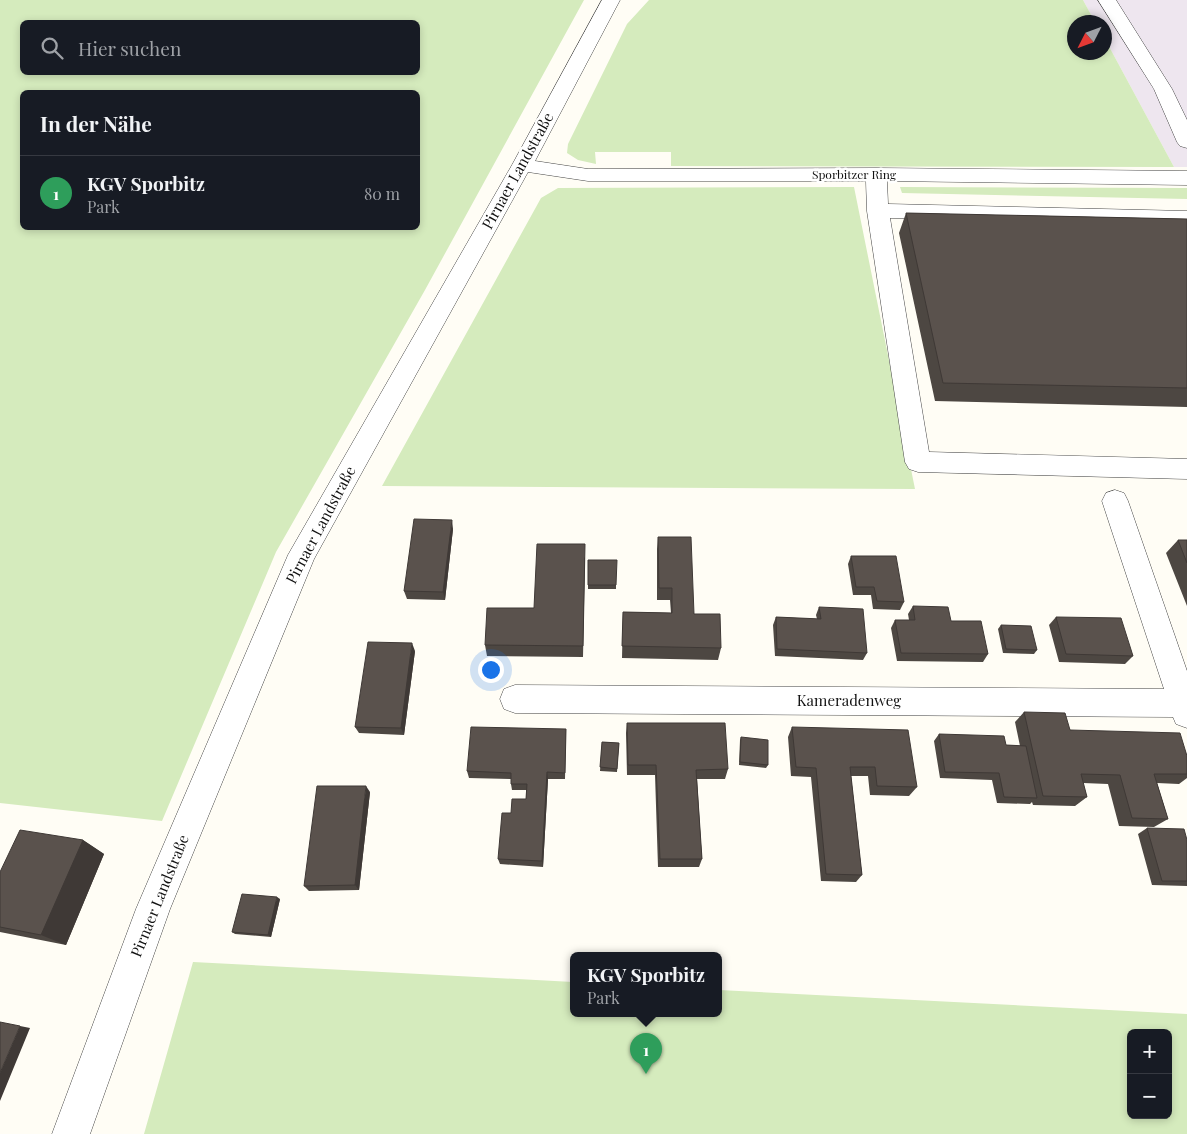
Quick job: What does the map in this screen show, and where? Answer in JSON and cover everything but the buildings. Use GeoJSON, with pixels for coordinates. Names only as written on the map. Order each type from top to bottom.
{"type":"FeatureCollection","features":[{"type":"Feature","properties":{"kind":"street","name":"Pirnaer Landstraße"},"geometry":{"type":"LineString","coordinates":[[71,1134],[152,910],[302,555],[522,165],[611,0]]}},
{"type":"Feature","properties":{"kind":"street"},"geometry":{"type":"LineString","coordinates":[[1107,0],[1163,89],[1187,142]]}},
{"type":"Feature","properties":{"kind":"street","name":"Sporbitzer Ring"},"geometry":{"type":"LineString","coordinates":[[522,165],[588,175],[876,174],[1187,178]]}},
{"type":"Feature","properties":{"kind":"street"},"geometry":{"type":"LineString","coordinates":[[876,174],[878,211],[918,462],[1187,469]]}},
{"type":"Feature","properties":{"kind":"street"},"geometry":{"type":"LineString","coordinates":[[878,211],[1187,218]]}},
{"type":"Feature","properties":{"kind":"street","name":"Kameradenweg"},"geometry":{"type":"LineString","coordinates":[[514,699],[1185,708],[1114,501]]}},
{"type":"Feature","properties":{"kind":"shaded area"},"geometry":{"type":"Polygon","coordinates":[[[1083,0],[1187,0],[1187,167],[1174,167],[1112,52],[1112,15],[1091,15],[1083,0]]]}},
{"type":"Feature","properties":{"kind":"green space"},"geometry":{"type":"Polygon","coordinates":[[[0,0],[584,0],[425,290],[276,552],[162,821],[0,803],[0,0]]]}},
{"type":"Feature","properties":{"kind":"green space"},"geometry":{"type":"Polygon","coordinates":[[[649,0],[1083,0],[1091,15],[1067,15],[1067,60],[1112,60],[1112,52],[1174,167],[671,166],[671,152],[595,152],[596,164],[578,160],[567,153],[568,144],[627,24],[649,0]]]}},
{"type":"Feature","properties":{"kind":"green space"},"geometry":{"type":"Polygon","coordinates":[[[854,187],[915,489],[382,486],[541,198],[558,188],[854,187]]]}},
{"type":"Feature","properties":{"kind":"green space"},"geometry":{"type":"Polygon","coordinates":[[[900,187],[1187,188],[1187,199],[902,193],[900,187]]]}},
{"type":"Feature","properties":{"kind":"green space"},"geometry":{"type":"Polygon","coordinates":[[[193,962],[570,982],[570,1017],[722,1017],[722,990],[1187,1014],[1187,1134],[144,1134],[193,962]]]}},
{"type":"Feature","properties":{"kind":"place","name":"KGV Sporbitz"},"geometry":{"type":"Point","coordinates":[646,1074]}}]}
